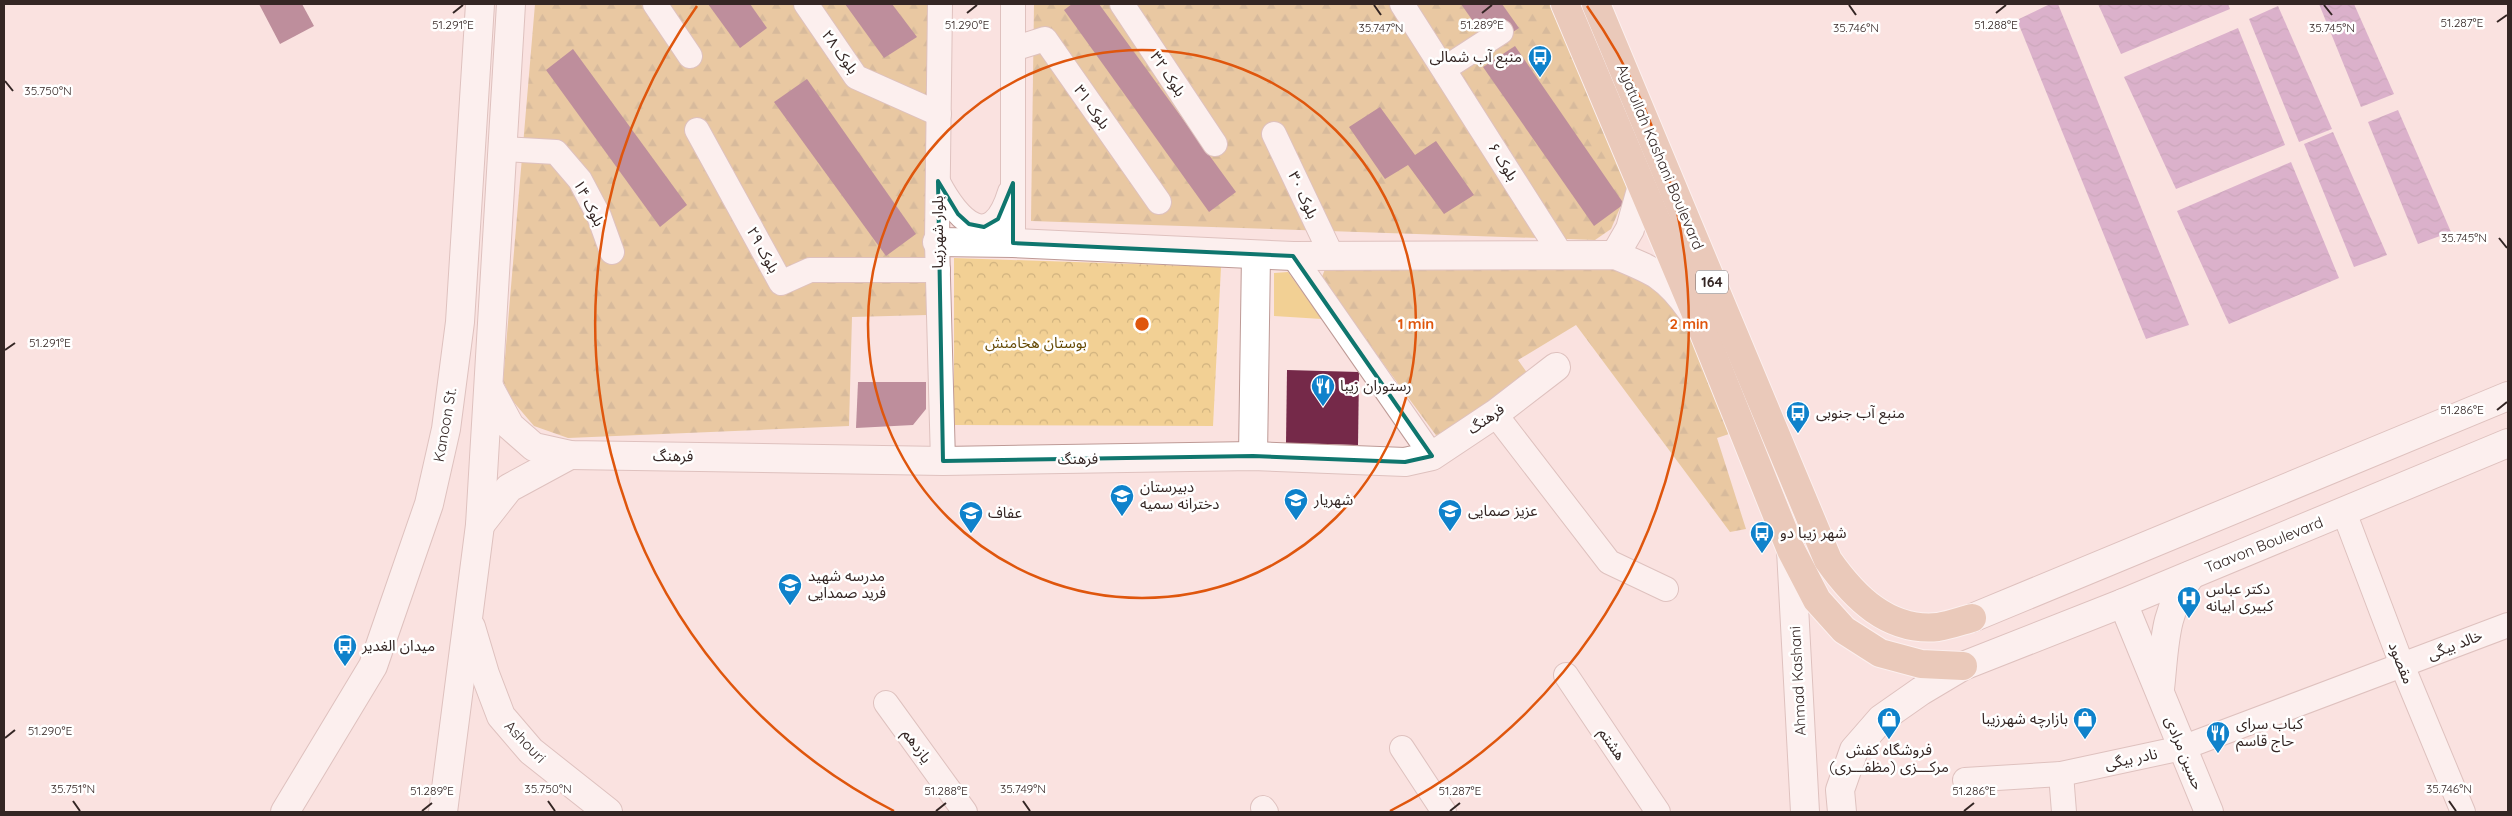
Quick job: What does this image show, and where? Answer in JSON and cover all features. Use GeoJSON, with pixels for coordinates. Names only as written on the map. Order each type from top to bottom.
{"type":"FeatureCollection","features":[{"type":"Feature","properties":{"kind":"main road","name":"Kanoon St."},"geometry":{"type":"LineString","coordinates":[[285,812],[373,666],[426,513],[446,429],[461,298],[465,212],[480,4]]}},
{"type":"Feature","properties":{"kind":"main road"},"geometry":{"type":"LineString","coordinates":[[443,812],[480,525],[511,4]]}},
{"type":"Feature","properties":{"kind":"main road","name":"Ayatullah Kashani Boulevard"},"geometry":{"type":"LineString","coordinates":[[1565,4],[1699,321],[1791,550],[1817,600],[1844,630],[1880,654],[1921,664],[1963,666]]}},
{"type":"Feature","properties":{"kind":"main road","name":"Ayatullah Kashani Boulevard"},"geometry":{"type":"LineString","coordinates":[[1596,4],[1828,560],[1847,588],[1872,610],[1906,624],[1938,627],[1972,618],[2508,396]]}},
{"type":"Feature","properties":{"kind":"main road"},"geometry":{"type":"LineString","coordinates":[[1615,255],[1630,229],[1642,186]]}},
{"type":"Feature","properties":{"kind":"main road"},"geometry":{"type":"LineString","coordinates":[[465,212],[470,222],[476,228],[485,230],[493,226],[498,216]]}},
{"type":"Feature","properties":{"kind":"main road"},"geometry":{"type":"LineString","coordinates":[[937,242],[1013,243],[1293,256],[1615,255],[1653,270],[1675,287],[1699,321]]}},
{"type":"Feature","properties":{"kind":"main road"},"geometry":{"type":"LineString","coordinates":[[1253,456],[1256,255]]}},
{"type":"Feature","properties":{"kind":"main road"},"geometry":{"type":"LineString","coordinates":[[461,298],[464,288],[479,282],[489,287],[494,300]]}},
{"type":"Feature","properties":{"kind":"main road","name":"فرهنگ"},"geometry":{"type":"LineString","coordinates":[[489,386],[510,426],[528,442],[534,447],[570,455],[943,461],[1253,456],[1405,462],[1432,456],[1495,414],[1556,366]]}},
{"type":"Feature","properties":{"kind":"main road","name":"Taavon Boulevard"},"geometry":{"type":"LineString","coordinates":[[1963,666],[2191,575],[2508,443]]}},
{"type":"Feature","properties":{"kind":"main road"},"geometry":{"type":"LineString","coordinates":[[480,525],[509,488],[570,455]]}},
{"type":"Feature","properties":{"kind":"main road","name":"Ahmad Kashani"},"geometry":{"type":"LineString","coordinates":[[1791,550],[1805,812]]}},
{"type":"Feature","properties":{"kind":"main road","name":"حسین مرادی"},"geometry":{"type":"LineString","coordinates":[[2160,693],[2171,608],[2179,591],[2191,575]]}},
{"type":"Feature","properties":{"kind":"main road","name":"حسین مرادی"},"geometry":{"type":"LineString","coordinates":[[2123,602],[2209,812]]}},
{"type":"Feature","properties":{"kind":"main road","name":"Ashouri"},"geometry":{"type":"LineString","coordinates":[[468,618],[485,674],[501,716],[531,752],[608,812]]}},
{"type":"Feature","properties":{"kind":"main road"},"geometry":{"type":"LineString","coordinates":[[1842,812],[1840,790],[1854,750],[1881,718],[1963,666]]}},
{"type":"Feature","properties":{"kind":"street"},"geometry":{"type":"LineString","coordinates":[[655,4],[690,56]]}},
{"type":"Feature","properties":{"kind":"street","name":"بلوک ۲۸"},"geometry":{"type":"LineString","coordinates":[[806,4],[856,77],[939,114]]}},
{"type":"Feature","properties":{"kind":"street","name":"بلوار شهرزیبا"},"geometry":{"type":"LineString","coordinates":[[940,4],[937,242],[943,461]]}},
{"type":"Feature","properties":{"kind":"street"},"geometry":{"type":"LineString","coordinates":[[1013,4],[1013,243]]}},
{"type":"Feature","properties":{"kind":"street","name":"بلوک ۳۲"},"geometry":{"type":"LineString","coordinates":[[1122,4],[1215,144]]}},
{"type":"Feature","properties":{"kind":"street","name":"بلوک ۶"},"geometry":{"type":"LineString","coordinates":[[1402,4],[1562,256]]}},
{"type":"Feature","properties":{"kind":"street"},"geometry":{"type":"LineString","coordinates":[[1444,69],[1501,32]]}},
{"type":"Feature","properties":{"kind":"street","name":"بلوک ۳۱"},"geometry":{"type":"LineString","coordinates":[[1013,49],[1045,39],[1159,202]]}},
{"type":"Feature","properties":{"kind":"street","name":"بلوک ۲۹"},"geometry":{"type":"LineString","coordinates":[[697,130],[781,283],[810,270],[938,270]]}},
{"type":"Feature","properties":{"kind":"street","name":"بلوک ۳۰"},"geometry":{"type":"LineString","coordinates":[[1274,134],[1332,256]]}},
{"type":"Feature","properties":{"kind":"street","name":"بلوک ۱۴"},"geometry":{"type":"LineString","coordinates":[[502,150],[556,152],[580,180],[599,216],[612,252]]}},
{"type":"Feature","properties":{"kind":"street"},"geometry":{"type":"LineString","coordinates":[[938,181],[958,214],[969,224],[984,227],[998,219],[1006,205],[1013,183]]}},
{"type":"Feature","properties":{"kind":"street"},"geometry":{"type":"LineString","coordinates":[[1293,256],[1432,456]]}},
{"type":"Feature","properties":{"kind":"street"},"geometry":{"type":"LineString","coordinates":[[1495,414],[1609,562],[1666,589]]}},
{"type":"Feature","properties":{"kind":"street","name":"مقصود"},"geometry":{"type":"LineString","coordinates":[[2344,512],[2402,665],[2463,812]]}},
{"type":"Feature","properties":{"kind":"street","name":"خالد بیگی"},"geometry":{"type":"LineString","coordinates":[[2402,665],[2508,625]]}},
{"type":"Feature","properties":{"kind":"street","name":"نادر بیگی"},"geometry":{"type":"LineString","coordinates":[[1965,780],[2061,774],[2182,748],[2402,665]]}},
{"type":"Feature","properties":{"kind":"street","name":"هشتم"},"geometry":{"type":"LineString","coordinates":[[1566,675],[1658,812]]}},
{"type":"Feature","properties":{"kind":"street","name":"یازدهم"},"geometry":{"type":"LineString","coordinates":[[886,703],[965,812]]}},
{"type":"Feature","properties":{"kind":"street"},"geometry":{"type":"LineString","coordinates":[[1402,748],[1444,812]]}},
{"type":"Feature","properties":{"kind":"street"},"geometry":{"type":"LineString","coordinates":[[2061,774],[2064,812]]}},
{"type":"Feature","properties":{"kind":"highlighted area"},"geometry":{"type":"Polygon","coordinates":[[[938,181],[958,214],[969,224],[984,227],[998,219],[1013,183],[1013,243],[1293,256],[1432,456],[1405,462],[1253,456],[943,461],[938,181]]]}},
{"type":"Feature","properties":{"kind":"green space"},"geometry":{"type":"Polygon","coordinates":[[[535,4],[935,4],[927,315],[852,317],[849,426],[568,438],[534,426],[511,399],[503,381],[535,4]]]}},
{"type":"Feature","properties":{"kind":"green space"},"geometry":{"type":"Polygon","coordinates":[[[1034,4],[1553,4],[1629,187],[1611,229],[1595,240],[1031,221],[1034,4]]]}},
{"type":"Feature","properties":{"kind":"green space","name":"بوستان هخامنش"},"geometry":{"type":"Polygon","coordinates":[[[954,258],[1221,267],[1213,426],[954,425],[954,258]]]}},
{"type":"Feature","properties":{"kind":"green space"},"geometry":{"type":"Polygon","coordinates":[[[1326,267],[1620,269],[1654,287],[1672,301],[1681,312],[1699,344],[1714,383],[1732,433],[1717,438],[1746,529],[1730,532],[1576,325],[1518,360],[1528,374],[1438,438],[1321,279],[1326,267]]]}},
{"type":"Feature","properties":{"kind":"green space"},"geometry":{"type":"Polygon","coordinates":[[[1288,272],[1322,319],[1274,316],[1274,273],[1288,272]]]}},
{"type":"Feature","properties":{"kind":"water"},"geometry":{"type":"Polygon","coordinates":[[[2050,4],[2058,4],[2189,325],[2146,339],[2017,20],[2050,4]]]}},
{"type":"Feature","properties":{"kind":"water"},"geometry":{"type":"Polygon","coordinates":[[[2098,4],[2228,4],[2230,9],[2121,54],[2098,4]]]}},
{"type":"Feature","properties":{"kind":"water"},"geometry":{"type":"Polygon","coordinates":[[[2319,4],[2354,4],[2394,94],[2361,107],[2319,4]]]}},
{"type":"Feature","properties":{"kind":"water"},"geometry":{"type":"Polygon","coordinates":[[[2278,6],[2332,129],[2299,142],[2249,19],[2278,6]]]}},
{"type":"Feature","properties":{"kind":"water"},"geometry":{"type":"Polygon","coordinates":[[[2238,28],[2285,145],[2176,189],[2124,77],[2238,28]]]}},
{"type":"Feature","properties":{"kind":"water"},"geometry":{"type":"Polygon","coordinates":[[[2398,110],[2451,232],[2418,244],[2368,122],[2398,110]]]}},
{"type":"Feature","properties":{"kind":"water"},"geometry":{"type":"Polygon","coordinates":[[[2333,132],[2387,255],[2354,267],[2304,144],[2333,132]]]}},
{"type":"Feature","properties":{"kind":"water"},"geometry":{"type":"Polygon","coordinates":[[[2291,162],[2339,278],[2229,324],[2177,211],[2291,162]]]}},
{"type":"Feature","properties":{"kind":"building"},"geometry":{"type":"Polygon","coordinates":[[[259,4],[302,4],[314,26],[280,44],[259,4]]]}},
{"type":"Feature","properties":{"kind":"building"},"geometry":{"type":"Polygon","coordinates":[[[708,4],[750,4],[767,28],[740,48],[708,4]]]}},
{"type":"Feature","properties":{"kind":"building"},"geometry":{"type":"Polygon","coordinates":[[[845,4],[892,4],[917,37],[884,58],[845,4]]]}},
{"type":"Feature","properties":{"kind":"building"},"geometry":{"type":"Polygon","coordinates":[[[1072,4],[1099,4],[1236,192],[1209,212],[1064,10],[1072,4]]]}},
{"type":"Feature","properties":{"kind":"building"},"geometry":{"type":"Polygon","coordinates":[[[1461,4],[1502,4],[1519,28],[1491,47],[1461,4]]]}},
{"type":"Feature","properties":{"kind":"building"},"geometry":{"type":"Polygon","coordinates":[[[1515,46],[1624,204],[1594,226],[1483,67],[1515,46]]]}},
{"type":"Feature","properties":{"kind":"building"},"geometry":{"type":"Polygon","coordinates":[[[573,49],[687,205],[660,227],[546,70],[573,49]]]}},
{"type":"Feature","properties":{"kind":"building"},"geometry":{"type":"Polygon","coordinates":[[[807,79],[916,234],[886,256],[774,102],[807,79]]]}},
{"type":"Feature","properties":{"kind":"building"},"geometry":{"type":"Polygon","coordinates":[[[1380,107],[1415,155],[1436,141],[1474,195],[1444,214],[1408,165],[1385,179],[1349,127],[1380,107]]]}},
{"type":"Feature","properties":{"kind":"building","name":"رستوران زیبا"},"geometry":{"type":"Polygon","coordinates":[[[1287,370],[1359,372],[1358,445],[1286,443],[1287,370]]]}},
{"type":"Feature","properties":{"kind":"building"},"geometry":{"type":"Polygon","coordinates":[[[858,382],[926,382],[926,409],[913,425],[856,428],[858,382]]]}},
{"type":"Feature","properties":{"kind":"place","name":"منبع آب شمالی"},"geometry":{"type":"Point","coordinates":[1540,78]}},
{"type":"Feature","properties":{"kind":"place","name":"رستوران زیبا"},"geometry":{"type":"Point","coordinates":[1323,407]}},
{"type":"Feature","properties":{"kind":"place","name":"منبع آب جنوبی"},"geometry":{"type":"Point","coordinates":[1798,434]}},
{"type":"Feature","properties":{"kind":"place","name":"دبیرستان دخترانه سمیه"},"geometry":{"type":"Point","coordinates":[1122,517]}},
{"type":"Feature","properties":{"kind":"place","name":"شهریار"},"geometry":{"type":"Point","coordinates":[1296,521]}},
{"type":"Feature","properties":{"kind":"place","name":"عزیز صمایی"},"geometry":{"type":"Point","coordinates":[1450,532]}},
{"type":"Feature","properties":{"kind":"place","name":"عفاف"},"geometry":{"type":"Point","coordinates":[971,534]}},
{"type":"Feature","properties":{"kind":"place","name":"شهر زیبا دو"},"geometry":{"type":"Point","coordinates":[1762,554]}},
{"type":"Feature","properties":{"kind":"place","name":"مدرسه شهید فرید صمدایی"},"geometry":{"type":"Point","coordinates":[790,606]}},
{"type":"Feature","properties":{"kind":"place","name":"دکتر عباس کبیری ابیانه"},"geometry":{"type":"Point","coordinates":[2189,619]}},
{"type":"Feature","properties":{"kind":"place","name":"میدان الغدیر"},"geometry":{"type":"Point","coordinates":[345,667]}},
{"type":"Feature","properties":{"kind":"place","name":"فروشگاه کفش مرکـــزی (مظفـــری)"},"geometry":{"type":"Point","coordinates":[1889,740]}},
{"type":"Feature","properties":{"kind":"place","name":"بازارچه شهرزیبا"},"geometry":{"type":"Point","coordinates":[2085,740]}},
{"type":"Feature","properties":{"kind":"place","name":"کباب سرای حاج قاسم"},"geometry":{"type":"Point","coordinates":[2218,754]}}]}
